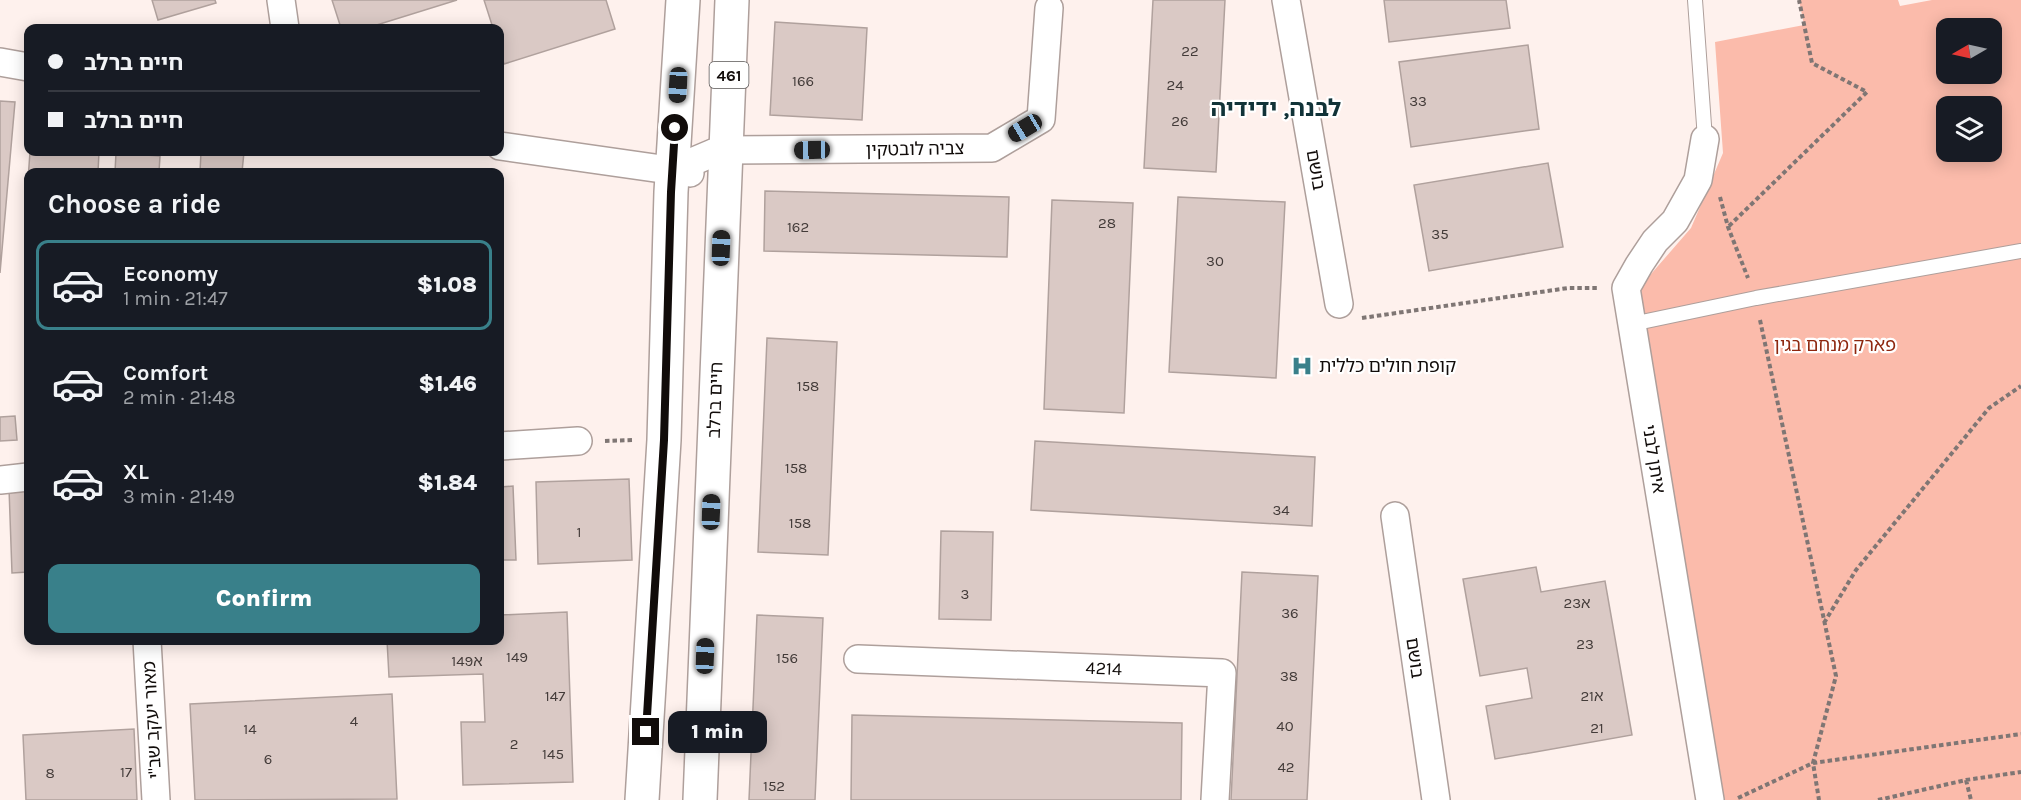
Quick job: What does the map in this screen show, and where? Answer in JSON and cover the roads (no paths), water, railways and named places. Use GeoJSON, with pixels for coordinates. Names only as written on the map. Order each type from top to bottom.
{"type":"FeatureCollection","features":[{"type":"Feature","properties":{"kind":"main road"},"geometry":{"type":"LineString","coordinates":[[642,800],[664,440],[672,170],[683,0]]}},
{"type":"Feature","properties":{"kind":"main road","name":"חיים ברלב"},"geometry":{"type":"LineString","coordinates":[[700,800],[732,0]]}},
{"type":"Feature","properties":{"kind":"street"},"geometry":{"type":"LineString","coordinates":[[281,0],[284,24]]}},
{"type":"Feature","properties":{"kind":"street","name":"בושם"},"geometry":{"type":"LineString","coordinates":[[1286,0],[1339,304]]}},
{"type":"Feature","properties":{"kind":"street","name":"צביה לובטקין"},"geometry":{"type":"LineString","coordinates":[[504,148],[672,170],[725,164],[992,148],[1041,119],[1049,8]]}},
{"type":"Feature","properties":{"kind":"street"},"geometry":{"type":"LineString","coordinates":[[0,62],[24,66]]}},
{"type":"Feature","properties":{"kind":"street","name":"איתן לבני"},"geometry":{"type":"LineString","coordinates":[[1705,139],[1698,180],[1675,221],[1655,241],[1626,288],[1710,800]]}},
{"type":"Feature","properties":{"kind":"street"},"geometry":{"type":"LineString","coordinates":[[504,446],[578,441]]}},
{"type":"Feature","properties":{"kind":"street"},"geometry":{"type":"LineString","coordinates":[[0,480],[24,477]]}},
{"type":"Feature","properties":{"kind":"street","name":"בושם"},"geometry":{"type":"LineString","coordinates":[[1395,516],[1436,800]]}},
{"type":"Feature","properties":{"kind":"street","name":"מאור יעקב שב\"י"},"geometry":{"type":"LineString","coordinates":[[147,645],[156,800]]}},
{"type":"Feature","properties":{"kind":"street","name":"4214"},"geometry":{"type":"LineString","coordinates":[[858,659],[1222,673],[1215,800]]}},
{"type":"Feature","properties":{"kind":"lane"},"geometry":{"type":"LineString","coordinates":[[1695,0],[1705,139]]}},
{"type":"Feature","properties":{"kind":"lane"},"geometry":{"type":"LineString","coordinates":[[1632,324],[1756,298],[2021,251]]}},
{"type":"Feature","properties":{"kind":"place","name":"קופת חולים כללית"},"geometry":{"type":"Point","coordinates":[1302,366]}},
{"type":"Feature","properties":{"kind":"district","name":"לבנה, ידידיה"},"geometry":{"type":"Point","coordinates":[1276,108]}},
{"type":"Feature","properties":{"kind":"park label","name":"פארק מנחם בגין"},"geometry":{"type":"Point","coordinates":[1835,345]}}]}
